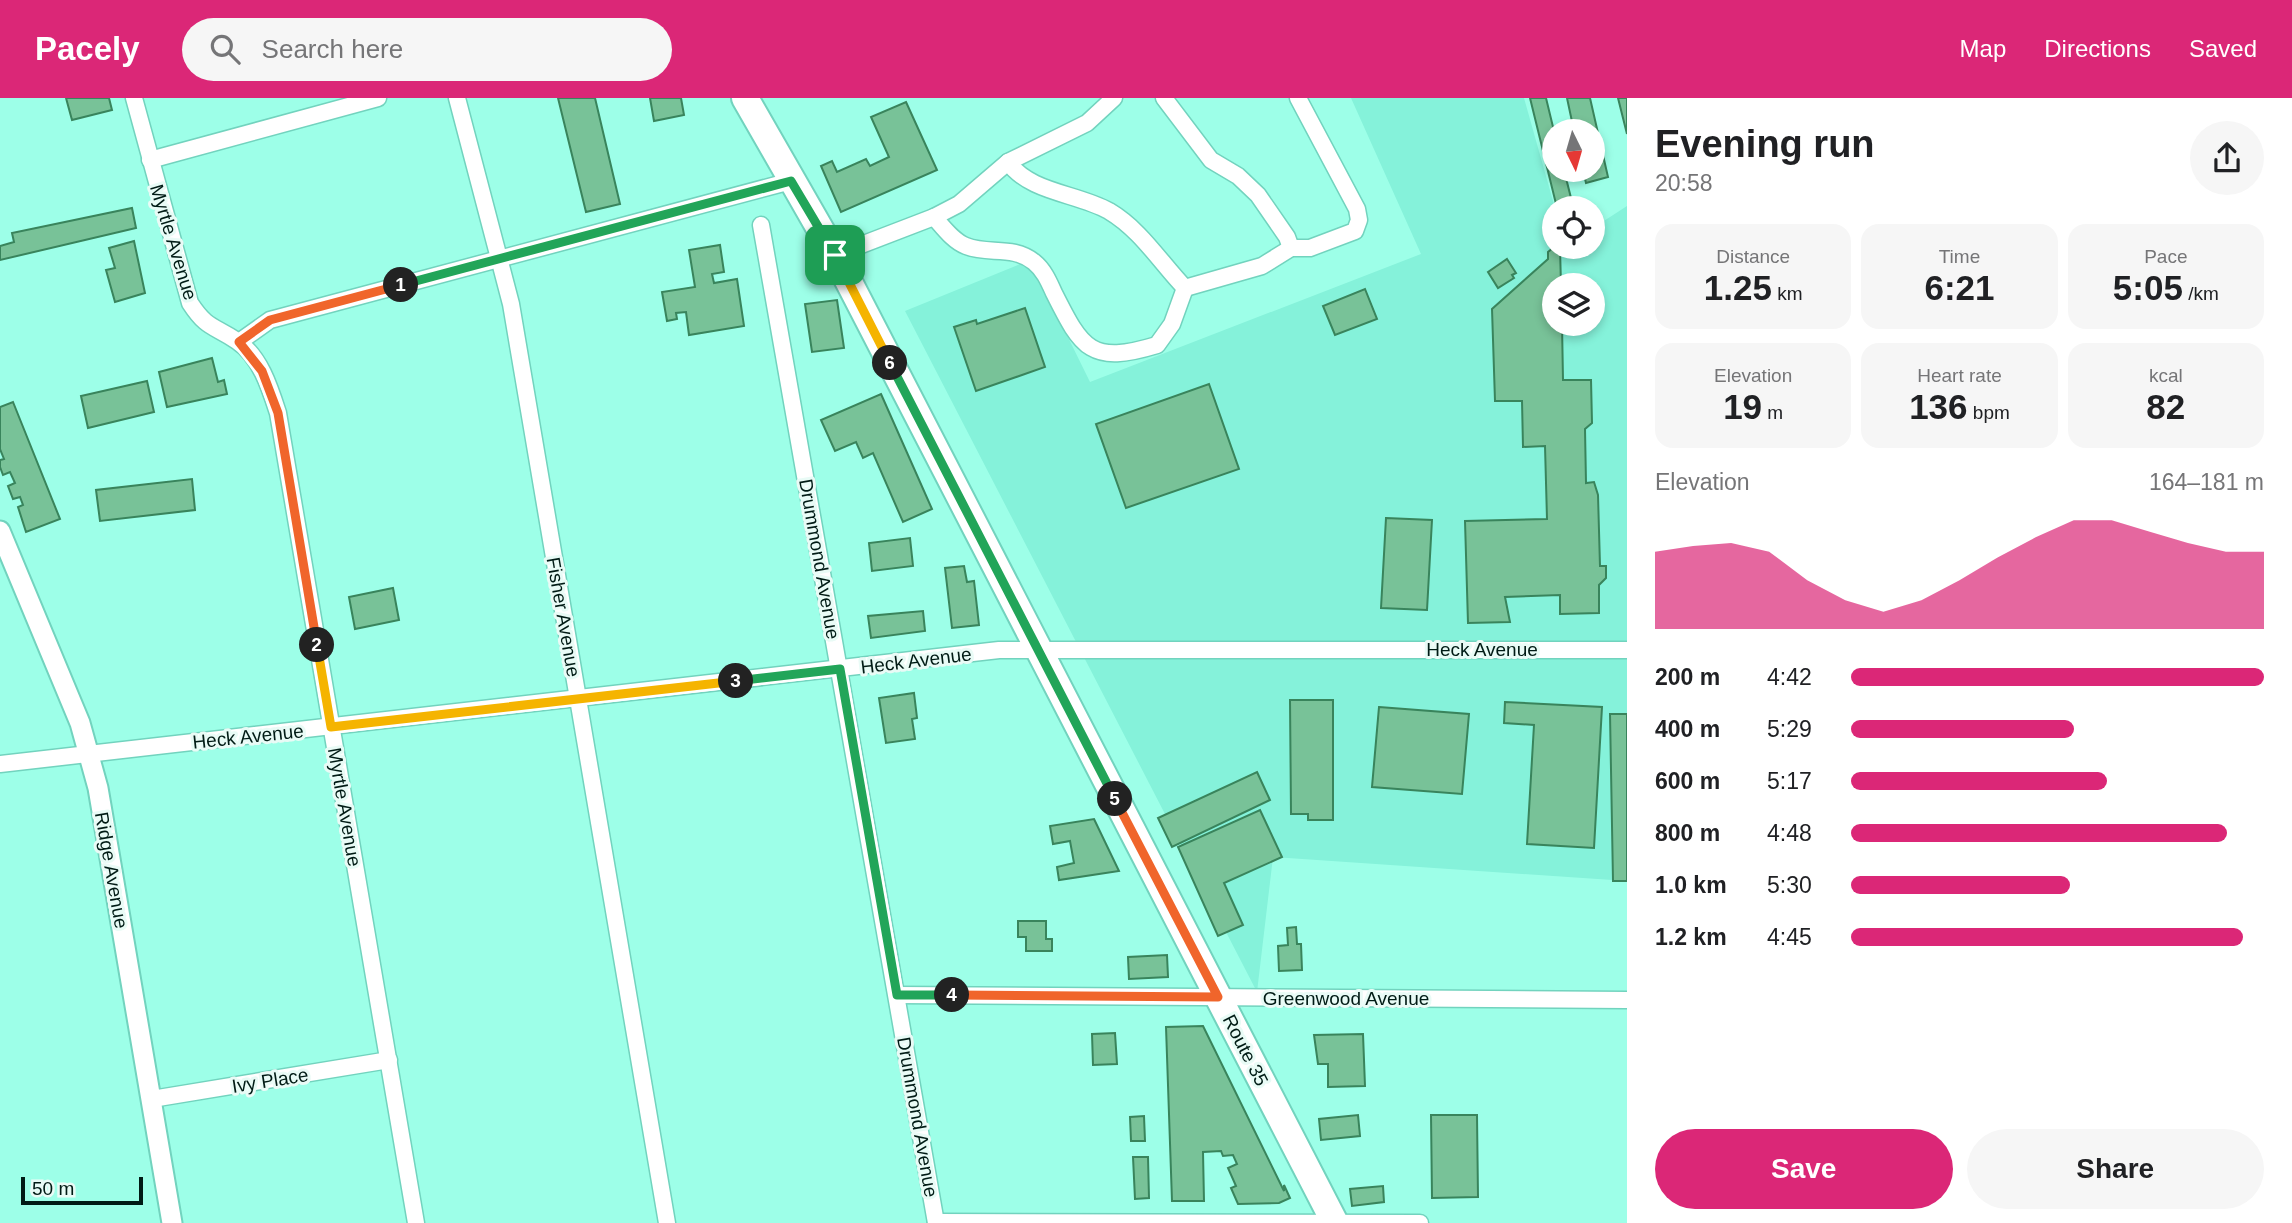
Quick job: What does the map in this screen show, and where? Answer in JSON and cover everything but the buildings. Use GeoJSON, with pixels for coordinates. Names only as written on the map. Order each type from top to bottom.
{"type":"FeatureCollection","features":[{"type":"Feature","properties":{"kind":"main road","name":"Route 35"},"geometry":{"type":"LineString","coordinates":[[745,98],[835,255],[1335,1223]]}},
{"type":"Feature","properties":{"kind":"street","name":"Myrtle Avenue"},"geometry":{"type":"LineString","coordinates":[[134,98],[190,303],[205,324],[239,342],[262,371],[278,413],[416,1223]]}},
{"type":"Feature","properties":{"kind":"street"},"geometry":{"type":"LineString","coordinates":[[150,160],[378,98]]}},
{"type":"Feature","properties":{"kind":"street","name":"Fisher Avenue"},"geometry":{"type":"LineString","coordinates":[[457,98],[511,304],[667,1223]]}},
{"type":"Feature","properties":{"kind":"street"},"geometry":{"type":"LineString","coordinates":[[835,255],[934,217],[959,204],[1008,162],[1087,123],[1114,98]]}},
{"type":"Feature","properties":{"kind":"street"},"geometry":{"type":"LineString","coordinates":[[1164,98],[1211,160],[1238,176],[1258,195],[1287,237],[1291,248]]}},
{"type":"Feature","properties":{"kind":"street"},"geometry":{"type":"LineString","coordinates":[[1185,288],[1262,266],[1291,248],[1310,248],[1355,231],[1359,220],[1357,209],[1298,98]]}},
{"type":"Feature","properties":{"kind":"street"},"geometry":{"type":"LineString","coordinates":[[1008,162],[1018,176],[1107,211],[1133,228],[1185,288]]}},
{"type":"Feature","properties":{"kind":"street"},"geometry":{"type":"LineString","coordinates":[[239,342],[270,320],[791,181]]}},
{"type":"Feature","properties":{"kind":"street"},"geometry":{"type":"LineString","coordinates":[[934,217],[966,247],[1005,250],[1034,262],[1045,275],[1075,335],[1092,349],[1125,353],[1157,345],[1172,324],[1185,288]]}},
{"type":"Feature","properties":{"kind":"street","name":"Drummond Avenue"},"geometry":{"type":"LineString","coordinates":[[761,225],[936,1222]]}},
{"type":"Feature","properties":{"kind":"street","name":"Ridge Avenue"},"geometry":{"type":"LineString","coordinates":[[0,531],[4,554],[80,723],[98,788],[172,1223]]}},
{"type":"Feature","properties":{"kind":"street","name":"Heck Avenue"},"geometry":{"type":"LineString","coordinates":[[0,764],[999,650],[1627,650]]}},
{"type":"Feature","properties":{"kind":"street","name":"Greenwood Avenue"},"geometry":{"type":"LineString","coordinates":[[897,995],[1627,1000]]}},
{"type":"Feature","properties":{"kind":"street","name":"Ivy Place"},"geometry":{"type":"LineString","coordinates":[[152,1099],[389,1060]]}},
{"type":"Feature","properties":{"kind":"street"},"geometry":{"type":"LineString","coordinates":[[936,1222],[1420,1223]]}},
{"type":"Feature","properties":{"kind":"shaded area"},"geometry":{"type":"Polygon","coordinates":[[[1351,98],[1524,98],[1542,162],[1542,182],[1548,182],[1552,196],[1542,196],[1542,259],[1605,259],[1605,220],[1627,206],[1627,881],[1273,857],[1257,992],[905,311],[1030,260],[1090,382],[1421,254],[1351,98]]]}},
{"type":"Feature","properties":{"kind":"route"},"geometry":{"type":"LineString","coordinates":[[791,181],[835,255],[1218,997],[897,995],[840,669],[331,727],[278,413],[262,371],[239,342],[270,320],[791,181]]}}]}
